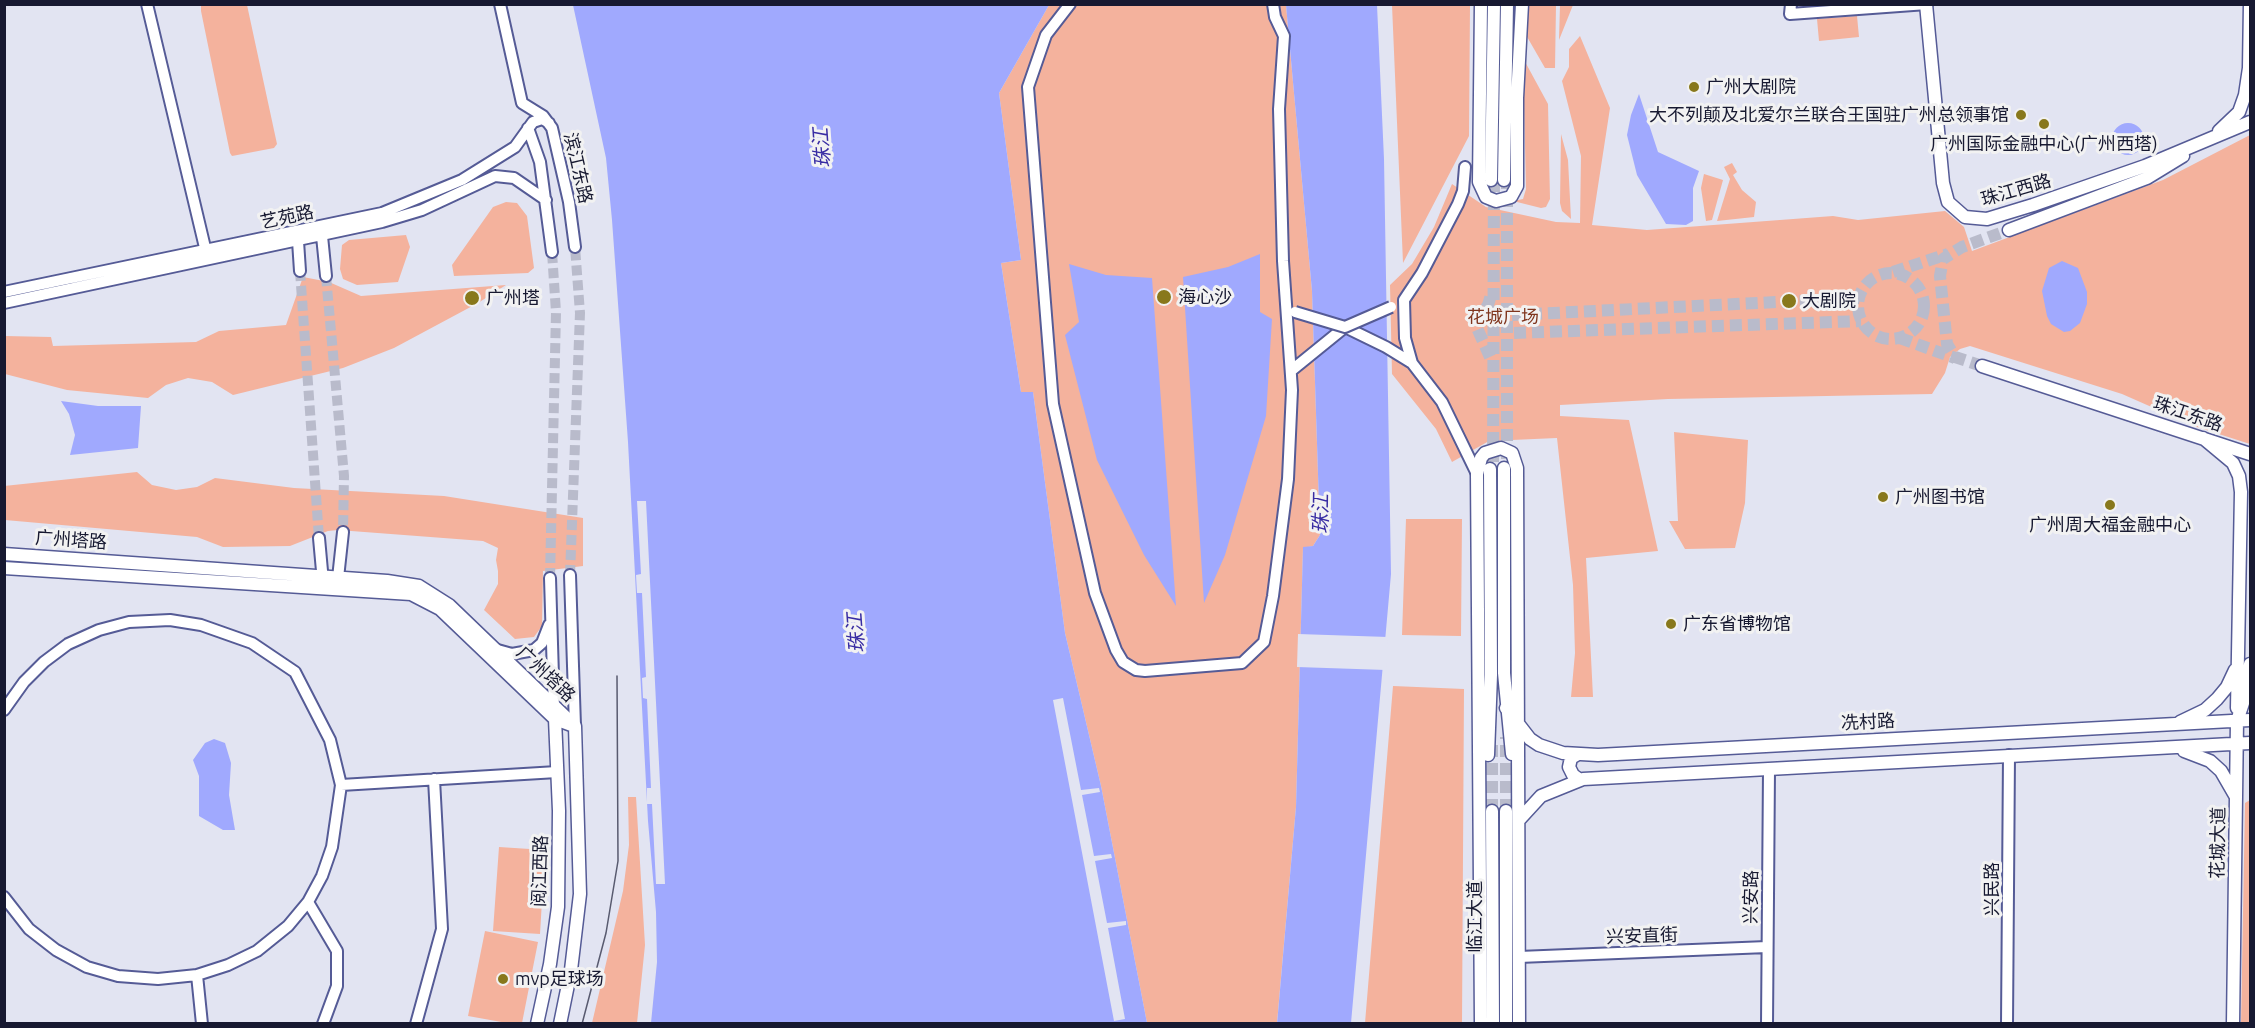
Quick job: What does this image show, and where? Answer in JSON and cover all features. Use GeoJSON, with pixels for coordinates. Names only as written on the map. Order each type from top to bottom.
{"type":"FeatureCollection","features":[{"type":"Feature","properties":{"kind":"main road"},"geometry":{"type":"LineString","coordinates":[[1481,4],[1479,182],[1482,193],[1496,201],[1511,196],[1517,186],[1517,98],[1522,4]]}},
{"type":"Feature","properties":{"kind":"main road"},"geometry":{"type":"LineString","coordinates":[[1494,4],[1497,180],[1507,4]]}},
{"type":"Feature","properties":{"kind":"main road","name":"珠江西路"},"geometry":{"type":"LineString","coordinates":[[1926,4],[1943,183],[1948,202],[1965,217],[1995,218],[2134,170],[2250,122]]}},
{"type":"Feature","properties":{"kind":"main road"},"geometry":{"type":"LineString","coordinates":[[2009,230],[2147,178],[2206,141],[2232,121],[2239,112],[2250,71],[2250,4]]}},
{"type":"Feature","properties":{"kind":"main road","name":"珠江东路"},"geometry":{"type":"LineString","coordinates":[[1982,366],[2250,454]]}},
{"type":"Feature","properties":{"kind":"main road"},"geometry":{"type":"LineString","coordinates":[[2203,438],[2233,463],[2239,476],[2241,501],[2236,721]]}},
{"type":"Feature","properties":{"kind":"main road"},"geometry":{"type":"LineString","coordinates":[[1486,810],[1477,474],[1481,458],[1492,450],[1508,450],[1515,459],[1518,478],[1519,1023]]}},
{"type":"Feature","properties":{"kind":"main road"},"geometry":{"type":"LineString","coordinates":[[1504,468],[1506,708],[1518,784]]}},
{"type":"Feature","properties":{"kind":"main road"},"geometry":{"type":"LineString","coordinates":[[1481,1023],[1491,675],[1491,469]]}},
{"type":"Feature","properties":{"kind":"main road"},"geometry":{"type":"LineString","coordinates":[[2241,501],[2250,484]]}},
{"type":"Feature","properties":{"kind":"main road","name":"广州塔路"},"geometry":{"type":"LineString","coordinates":[[4,554],[322,576],[419,586],[449,605],[575,726]]}},
{"type":"Feature","properties":{"kind":"main road","name":"广州塔路"},"geometry":{"type":"LineString","coordinates":[[4,568],[411,594],[431,602],[555,719],[575,726]]}},
{"type":"Feature","properties":{"kind":"main road"},"geometry":{"type":"LineString","coordinates":[[2172,747],[2176,737],[2171,725],[2205,710],[2217,699],[2232,677],[2238,660]]}},
{"type":"Feature","properties":{"kind":"main road","name":"花城大道"},"geometry":{"type":"LineString","coordinates":[[2233,1023],[2236,721],[2246,694],[2250,664]]}},
{"type":"Feature","properties":{"kind":"main road","name":"冼村路"},"geometry":{"type":"LineString","coordinates":[[1506,708],[1530,739],[1551,750],[1578,754],[2250,720]]}},
{"type":"Feature","properties":{"kind":"main road","name":"阅江西路"},"geometry":{"type":"LineString","coordinates":[[537,1023],[550,964],[558,907],[555,719]]}},
{"type":"Feature","properties":{"kind":"main road"},"geometry":{"type":"LineString","coordinates":[[560,1023],[571,970],[580,894],[575,726]]}},
{"type":"Feature","properties":{"kind":"main road"},"geometry":{"type":"LineString","coordinates":[[1519,820],[1541,796],[1580,780],[2250,743]]}},
{"type":"Feature","properties":{"kind":"main road"},"geometry":{"type":"LineString","coordinates":[[2172,747],[2198,754],[2210,761],[2228,780],[2237,799],[2249,793]]}},
{"type":"Feature","properties":{"kind":"main road"},"geometry":{"type":"LineString","coordinates":[[1578,754],[1571,758],[1569,767],[1573,775],[1580,780]]}},
{"type":"Feature","properties":{"kind":"main road","name":"临江大道"},"geometry":{"type":"LineString","coordinates":[[1486,810],[1493,1023]]}},
{"type":"Feature","properties":{"kind":"main road","name":"临江大道"},"geometry":{"type":"LineString","coordinates":[[1506,811],[1506,1023]]}},
{"type":"Feature","properties":{"kind":"street"},"geometry":{"type":"LineString","coordinates":[[147,4],[207,255]]}},
{"type":"Feature","properties":{"kind":"street","name":"滨江东路"},"geometry":{"type":"LineString","coordinates":[[500,4],[522,103],[549,123],[560,157],[575,247]]}},
{"type":"Feature","properties":{"kind":"street"},"geometry":{"type":"LineString","coordinates":[[1070,4],[1047,35],[1028,87],[1053,404],[1095,593],[1116,650],[1123,662],[1136,670],[1162,671],[1242,663],[1264,642],[1288,479],[1295,368],[1291,311],[1283,261],[1279,109],[1284,36],[1275,18],[1273,4]]}},
{"type":"Feature","properties":{"kind":"street"},"geometry":{"type":"LineString","coordinates":[[1791,4],[1791,14],[1926,4]]}},
{"type":"Feature","properties":{"kind":"street"},"geometry":{"type":"LineString","coordinates":[[549,123],[537,120],[528,128],[540,162],[552,252]]}},
{"type":"Feature","properties":{"kind":"street","name":"艺苑路"},"geometry":{"type":"LineString","coordinates":[[4,303],[382,213],[443,190],[506,154],[522,140],[528,128]]}},
{"type":"Feature","properties":{"kind":"street"},"geometry":{"type":"LineString","coordinates":[[1295,368],[1345,327],[1404,300],[1422,273],[1458,204],[1463,191],[1465,167]]}},
{"type":"Feature","properties":{"kind":"street","name":"艺苑路"},"geometry":{"type":"LineString","coordinates":[[4,292],[322,236],[422,210],[481,180],[495,176],[514,178],[546,200]]}},
{"type":"Feature","properties":{"kind":"street"},"geometry":{"type":"LineString","coordinates":[[300,271],[298,241],[308,229],[322,236],[326,276]]}},
{"type":"Feature","properties":{"kind":"street"},"geometry":{"type":"LineString","coordinates":[[1404,300],[1405,338],[1412,363]]}},
{"type":"Feature","properties":{"kind":"street"},"geometry":{"type":"LineString","coordinates":[[1291,311],[1345,327],[1392,350],[1412,363],[1442,402],[1477,474]]}},
{"type":"Feature","properties":{"kind":"street"},"geometry":{"type":"LineString","coordinates":[[319,538],[322,576],[326,590],[338,578],[343,532]]}},
{"type":"Feature","properties":{"kind":"street"},"geometry":{"type":"LineString","coordinates":[[570,575],[575,726]]}},
{"type":"Feature","properties":{"kind":"street"},"geometry":{"type":"LineString","coordinates":[[550,578],[555,719]]}},
{"type":"Feature","properties":{"kind":"street"},"geometry":{"type":"LineString","coordinates":[[494,649],[512,654],[534,650],[542,644],[551,616]]}},
{"type":"Feature","properties":{"kind":"street"},"geometry":{"type":"LineString","coordinates":[[4,710],[24,682],[44,662],[68,644],[99,630],[139,621],[170,620],[201,625],[252,643],[295,672],[330,740],[341,785],[332,847],[322,876],[308,902],[288,926],[257,951],[228,965],[197,975],[158,979],[118,976],[87,967],[56,950],[29,929],[6,902]]}},
{"type":"Feature","properties":{"kind":"street","name":"兴民路"},"geometry":{"type":"LineString","coordinates":[[2007,1023],[2009,755]]}},
{"type":"Feature","properties":{"kind":"street","name":"兴安路"},"geometry":{"type":"LineString","coordinates":[[1767,1023],[1768,770]]}},
{"type":"Feature","properties":{"kind":"street"},"geometry":{"type":"LineString","coordinates":[[341,785],[557,771]]}},
{"type":"Feature","properties":{"kind":"street"},"geometry":{"type":"LineString","coordinates":[[416,1023],[442,929],[434,779]]}},
{"type":"Feature","properties":{"kind":"street"},"geometry":{"type":"LineString","coordinates":[[308,902],[336,951],[337,986],[323,1023]]}},
{"type":"Feature","properties":{"kind":"street","name":"兴安直街"},"geometry":{"type":"LineString","coordinates":[[1519,957],[1767,947]]}},
{"type":"Feature","properties":{"kind":"street"},"geometry":{"type":"LineString","coordinates":[[197,975],[202,1023]]}},
{"type":"Feature","properties":{"kind":"green space"},"geometry":{"type":"Polygon","coordinates":[[[208,4],[247,5],[277,144],[274,148],[232,156],[230,153],[201,11],[201,6],[208,4]]]}},
{"type":"Feature","properties":{"kind":"green space"},"geometry":{"type":"Polygon","coordinates":[[[1049,5],[1286,5],[1312,291],[1320,535],[1313,546],[1303,548],[1296,807],[1277,1023],[1147,1023],[1101,786],[1065,633],[1033,392],[1021,392],[1001,263],[1021,260],[999,93],[1049,5]]]}},
{"type":"Feature","properties":{"kind":"green space"},"geometry":{"type":"Polygon","coordinates":[[[1392,5],[1470,5],[1469,136],[1403,263],[1392,5]]]}},
{"type":"Feature","properties":{"kind":"green space"},"geometry":{"type":"Polygon","coordinates":[[[1526,5],[1556,5],[1555,68],[1545,68],[1526,35],[1526,5]]]}},
{"type":"Feature","properties":{"kind":"green space"},"geometry":{"type":"Polygon","coordinates":[[[1560,5],[1573,5],[1559,40],[1560,5]]]}},
{"type":"Feature","properties":{"kind":"green space"},"geometry":{"type":"Polygon","coordinates":[[[1857,16],[1859,37],[1819,41],[1817,19],[1857,16]]]}},
{"type":"Feature","properties":{"kind":"green space","name":"花城广场"},"geometry":{"type":"Polygon","coordinates":[[[1580,36],[1610,108],[1592,225],[1647,230],[1833,216],[1858,220],[1945,211],[1964,227],[1972,251],[2163,180],[2250,135],[2250,444],[2197,427],[2122,394],[1970,346],[1960,349],[1950,357],[1945,373],[1932,394],[1668,399],[1560,405],[1560,416],[1629,420],[1658,551],[1586,558],[1593,697],[1571,697],[1575,653],[1573,585],[1557,438],[1489,441],[1452,462],[1436,429],[1392,374],[1390,285],[1412,264],[1434,227],[1452,184],[1486,207],[1556,222],[1580,223],[1581,156],[1562,81],[1569,67],[1569,49],[1580,36]]]}},
{"type":"Feature","properties":{"kind":"green space"},"geometry":{"type":"Polygon","coordinates":[[[1523,58],[1548,104],[1550,199],[1546,207],[1541,208],[1513,201],[1523,199],[1526,189],[1523,58]]]}},
{"type":"Feature","properties":{"kind":"green space"},"geometry":{"type":"Polygon","coordinates":[[[1561,134],[1568,160],[1571,219],[1562,211],[1560,203],[1561,134]]]}},
{"type":"Feature","properties":{"kind":"green space"},"geometry":{"type":"Polygon","coordinates":[[[1732,163],[1737,172],[1733,175],[1742,190],[1756,202],[1754,217],[1717,221],[1730,179],[1724,167],[1732,163]]]}},
{"type":"Feature","properties":{"kind":"green space"},"geometry":{"type":"Polygon","coordinates":[[[1704,174],[1723,180],[1712,220],[1706,221],[1701,188],[1704,174]]]}},
{"type":"Feature","properties":{"kind":"green space"},"geometry":{"type":"Polygon","coordinates":[[[506,202],[517,203],[527,216],[534,268],[528,273],[454,276],[452,265],[493,207],[506,202]]]}},
{"type":"Feature","properties":{"kind":"green space"},"geometry":{"type":"Polygon","coordinates":[[[406,235],[410,247],[398,282],[357,285],[343,279],[340,269],[342,245],[349,240],[406,235]]]}},
{"type":"Feature","properties":{"kind":"green space"},"geometry":{"type":"Polygon","coordinates":[[[303,277],[329,282],[361,296],[506,285],[478,303],[394,348],[343,368],[233,395],[212,382],[188,378],[166,385],[148,398],[67,390],[5,374],[5,336],[51,337],[53,346],[196,342],[219,331],[286,325],[303,277]]]}},
{"type":"Feature","properties":{"kind":"green space"},"geometry":{"type":"Polygon","coordinates":[[[1674,432],[1748,440],[1745,503],[1735,548],[1685,549],[1669,521],[1678,521],[1674,432]]]}},
{"type":"Feature","properties":{"kind":"green space"},"geometry":{"type":"Polygon","coordinates":[[[137,472],[152,485],[176,490],[197,487],[215,478],[294,488],[444,496],[583,518],[583,566],[543,571],[542,626],[534,637],[515,639],[484,610],[498,584],[496,560],[498,548],[483,541],[338,530],[328,531],[290,546],[223,547],[197,537],[5,520],[4,486],[137,472]]]}},
{"type":"Feature","properties":{"kind":"green space"},"geometry":{"type":"Polygon","coordinates":[[[1406,519],[1462,519],[1461,636],[1402,635],[1406,519]]]}},
{"type":"Feature","properties":{"kind":"green space"},"geometry":{"type":"Polygon","coordinates":[[[1393,686],[1464,689],[1462,1023],[1365,1023],[1393,686]]]}},
{"type":"Feature","properties":{"kind":"green space"},"geometry":{"type":"Polygon","coordinates":[[[628,797],[636,797],[645,945],[637,1023],[592,1023],[623,891],[629,845],[628,797]]]}},
{"type":"Feature","properties":{"kind":"green space"},"geometry":{"type":"Polygon","coordinates":[[[2250,800],[2250,1023],[2241,1024],[2245,803],[2250,800]]]}},
{"type":"Feature","properties":{"kind":"green space","name":"mvp足球场"},"geometry":{"type":"Polygon","coordinates":[[[499,847],[545,850],[540,934],[493,931],[499,847]]]}},
{"type":"Feature","properties":{"kind":"green space","name":"mvp足球场"},"geometry":{"type":"Polygon","coordinates":[[[485,931],[538,942],[522,1023],[507,1023],[468,1016],[485,931]]]}},
{"type":"Feature","properties":{"kind":"water","name":"珠江"},"geometry":{"type":"Polygon","coordinates":[[[573,5],[1049,5],[999,93],[1021,260],[1001,263],[1021,392],[1033,392],[1065,633],[1101,786],[1147,1023],[651,1023],[657,962],[656,912],[648,821],[628,442],[612,220],[606,158],[573,5]]]}},
{"type":"Feature","properties":{"kind":"water","name":"珠江"},"geometry":{"type":"Polygon","coordinates":[[[1286,5],[1377,5],[1384,159],[1391,574],[1351,1023],[1277,1024],[1296,807],[1303,547],[1313,546],[1320,535],[1312,291],[1286,5]]]}},
{"type":"Feature","properties":{"kind":"water"},"geometry":{"type":"Polygon","coordinates":[[[1639,94],[1658,152],[1699,171],[1693,188],[1693,221],[1686,225],[1666,224],[1637,175],[1627,135],[1639,94]]]}},
{"type":"Feature","properties":{"kind":"water"},"geometry":{"type":"Polygon","coordinates":[[[2128,123],[2139,128],[2144,139],[2139,150],[2128,155],[2117,150],[2112,139],[2117,128],[2128,123]]]}},
{"type":"Feature","properties":{"kind":"water"},"geometry":{"type":"Polygon","coordinates":[[[1260,254],[1260,312],[1272,319],[1266,416],[1225,555],[1204,603],[1183,277],[1228,267],[1260,254]]]}},
{"type":"Feature","properties":{"kind":"water"},"geometry":{"type":"Polygon","coordinates":[[[2062,261],[2078,268],[2087,292],[2087,304],[2080,323],[2070,331],[2064,332],[2051,324],[2042,291],[2049,268],[2062,261]]]}},
{"type":"Feature","properties":{"kind":"water"},"geometry":{"type":"Polygon","coordinates":[[[1069,264],[1106,275],[1152,278],[1176,606],[1144,555],[1097,460],[1065,335],[1079,322],[1069,264]]]}},
{"type":"Feature","properties":{"kind":"water"},"geometry":{"type":"Polygon","coordinates":[[[61,401],[98,406],[141,406],[138,448],[70,455],[75,435],[69,414],[61,401]]]}},
{"type":"Feature","properties":{"kind":"water"},"geometry":{"type":"Polygon","coordinates":[[[214,739],[225,743],[231,763],[229,795],[235,830],[223,830],[199,816],[199,776],[193,760],[205,743],[214,739]]]}},
{"type":"Feature","properties":{"kind":"pier"},"geometry":{"type":"Polygon","coordinates":[[[637,501],[646,501],[665,884],[656,884],[652,804],[647,804],[647,788],[651,788],[647,699],[643,698],[642,678],[646,677],[642,593],[637,593],[636,575],[641,574],[637,501]]]}},
{"type":"Feature","properties":{"kind":"pier"},"geometry":{"type":"Polygon","coordinates":[[[1298,634],[1388,637],[1386,670],[1297,667],[1298,634]]]}},
{"type":"Feature","properties":{"kind":"pier"},"geometry":{"type":"Polygon","coordinates":[[[1063,698],[1081,790],[1099,788],[1100,792],[1082,795],[1094,856],[1111,854],[1112,858],[1095,861],[1107,923],[1126,921],[1126,925],[1108,928],[1125,1019],[1114,1021],[1053,700],[1063,698]]]}},
{"type":"Feature","properties":{"kind":"tunnel"},"geometry":{"type":"LineString","coordinates":[[1507,170],[1507,477]]}},
{"type":"Feature","properties":{"kind":"tunnel"},"geometry":{"type":"LineString","coordinates":[[1493,480],[1494,171]]}},
{"type":"Feature","properties":{"kind":"tunnel"},"geometry":{"type":"LineString","coordinates":[[1982,366],[1955,357],[1947,344],[1940,276],[1943,259],[1962,247],[2009,230]]}},
{"type":"Feature","properties":{"kind":"tunnel"},"geometry":{"type":"LineString","coordinates":[[570,575],[580,313],[575,247]]}},
{"type":"Feature","properties":{"kind":"tunnel"},"geometry":{"type":"LineString","coordinates":[[550,578],[556,312],[552,252]]}},
{"type":"Feature","properties":{"kind":"tunnel"},"geometry":{"type":"LineString","coordinates":[[1893,272],[1948,254]]}},
{"type":"Feature","properties":{"kind":"tunnel"},"geometry":{"type":"LineString","coordinates":[[300,271],[319,538]]}},
{"type":"Feature","properties":{"kind":"tunnel"},"geometry":{"type":"LineString","coordinates":[[1891,273],[1904,275],[1919,288],[1924,306],[1922,319],[1909,334],[1891,339],[1878,337],[1863,324],[1858,306],[1860,293],[1873,278],[1891,273]]}},
{"type":"Feature","properties":{"kind":"tunnel"},"geometry":{"type":"LineString","coordinates":[[326,276],[344,476],[343,532]]}},
{"type":"Feature","properties":{"kind":"tunnel"},"geometry":{"type":"LineString","coordinates":[[1490,357],[1477,328],[1479,318],[1488,305],[1491,295]]}},
{"type":"Feature","properties":{"kind":"tunnel"},"geometry":{"type":"LineString","coordinates":[[1512,315],[1859,298]]}},
{"type":"Feature","properties":{"kind":"tunnel"},"geometry":{"type":"LineString","coordinates":[[1514,333],[1861,321]]}},
{"type":"Feature","properties":{"kind":"tunnel"},"geometry":{"type":"LineString","coordinates":[[1900,338],[1955,358]]}},
{"type":"Feature","properties":{"kind":"tunnel"},"geometry":{"type":"LineString","coordinates":[[1506,737],[1506,811]]}},
{"type":"Feature","properties":{"kind":"tunnel"},"geometry":{"type":"LineString","coordinates":[[1492,744],[1492,811]]}},
{"type":"Feature","properties":{"kind":"tram line"},"geometry":{"type":"LineString","coordinates":[[582,1024],[606,933],[618,861],[617,676]]}},
{"type":"Feature","properties":{"kind":"place","name":"广州大剧院"},"geometry":{"type":"Point","coordinates":[1694,87]}},
{"type":"Feature","properties":{"kind":"place","name":"大不列颠及北爱尔兰联合王国驻广州总领事馆"},"geometry":{"type":"Point","coordinates":[2021,115]}},
{"type":"Feature","properties":{"kind":"place","name":"广州国际金融中心(广州西塔)"},"geometry":{"type":"Point","coordinates":[2044,124]}},
{"type":"Feature","properties":{"kind":"place","name":"海心沙"},"geometry":{"type":"Point","coordinates":[1164,297]}},
{"type":"Feature","properties":{"kind":"place","name":"广州塔"},"geometry":{"type":"Point","coordinates":[472,298]}},
{"type":"Feature","properties":{"kind":"place","name":"大剧院"},"geometry":{"type":"Point","coordinates":[1789,301]}},
{"type":"Feature","properties":{"kind":"place","name":"广州图书馆"},"geometry":{"type":"Point","coordinates":[1883,497]}},
{"type":"Feature","properties":{"kind":"place","name":"广州周大福金融中心"},"geometry":{"type":"Point","coordinates":[2110,505]}},
{"type":"Feature","properties":{"kind":"place","name":"广东省博物馆"},"geometry":{"type":"Point","coordinates":[1671,624]}},
{"type":"Feature","properties":{"kind":"place","name":"mvp足球场"},"geometry":{"type":"Point","coordinates":[503,979]}}]}
